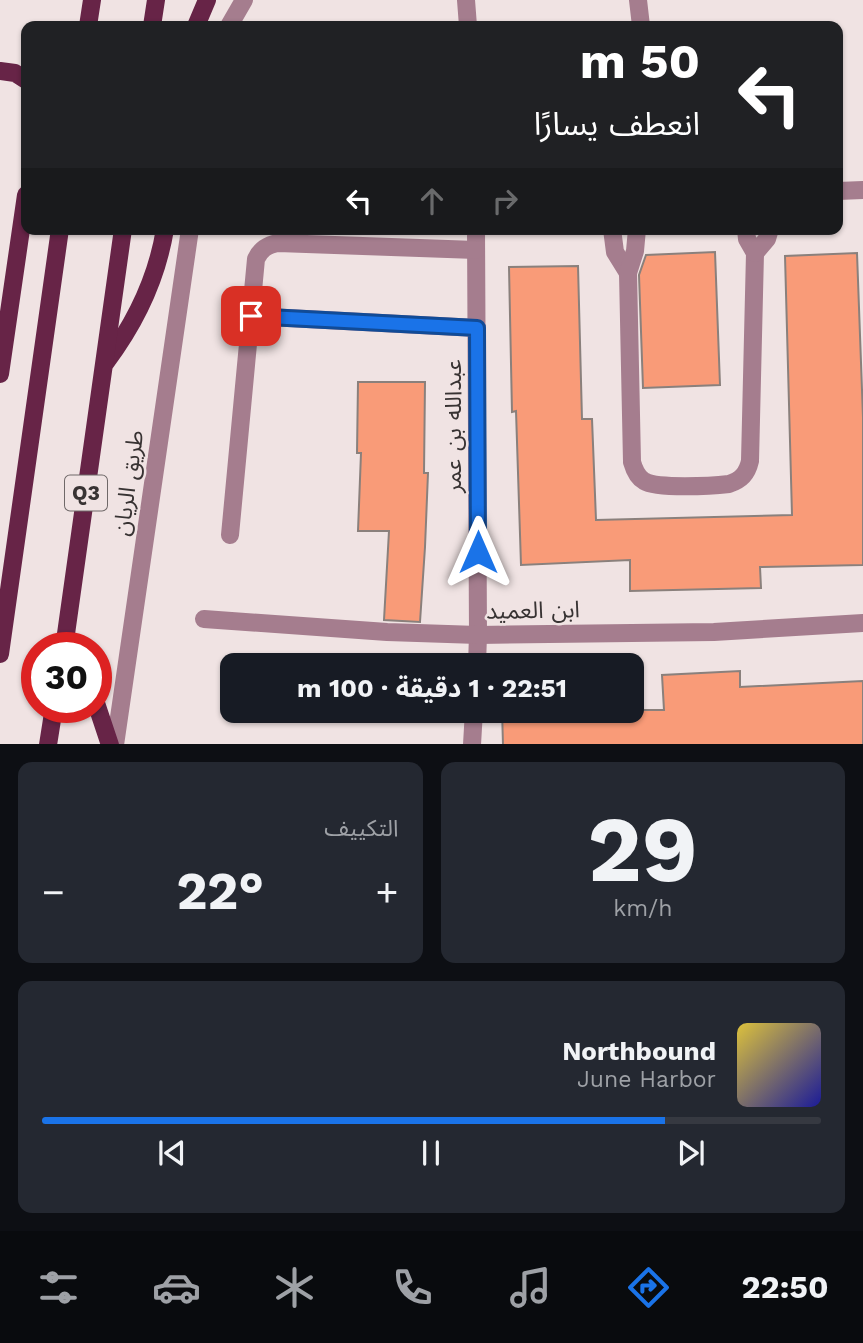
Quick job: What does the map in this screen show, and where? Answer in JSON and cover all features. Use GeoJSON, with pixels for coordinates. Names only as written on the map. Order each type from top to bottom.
{"type":"FeatureCollection","features":[{"type":"Feature","properties":{"kind":"main road"},"geometry":{"type":"LineString","coordinates":[[89,21],[92,0]]}},
{"type":"Feature","properties":{"kind":"main road"},"geometry":{"type":"LineString","coordinates":[[153,21],[156,0]]}},
{"type":"Feature","properties":{"kind":"main road"},"geometry":{"type":"LineString","coordinates":[[198,21],[207,0]]}},
{"type":"Feature","properties":{"kind":"main road"},"geometry":{"type":"LineString","coordinates":[[0,71],[21,77]]}},
{"type":"Feature","properties":{"kind":"main road"},"geometry":{"type":"LineString","coordinates":[[0,374],[21,229]]}},
{"type":"Feature","properties":{"kind":"main road"},"geometry":{"type":"LineString","coordinates":[[0,654],[59,235]]}},
{"type":"Feature","properties":{"kind":"main road","name":"طريق الريان"},"geometry":{"type":"LineString","coordinates":[[66,632],[122,235]]}},
{"type":"Feature","properties":{"kind":"main road"},"geometry":{"type":"LineString","coordinates":[[104,365],[120,343],[146,294],[156,268],[164,235]]}},
{"type":"Feature","properties":{"kind":"main road"},"geometry":{"type":"LineString","coordinates":[[68,620],[72,632]]}},
{"type":"Feature","properties":{"kind":"main road"},"geometry":{"type":"LineString","coordinates":[[48,744],[51,723]]}},
{"type":"Feature","properties":{"kind":"main road"},"geometry":{"type":"LineString","coordinates":[[104,723],[113,744]]}},
{"type":"Feature","properties":{"kind":"street"},"geometry":{"type":"LineString","coordinates":[[232,21],[244,0]]}},
{"type":"Feature","properties":{"kind":"street"},"geometry":{"type":"LineString","coordinates":[[466,0],[467,21]]}},
{"type":"Feature","properties":{"kind":"street"},"geometry":{"type":"LineString","coordinates":[[638,0],[640,21]]}},
{"type":"Feature","properties":{"kind":"street"},"geometry":{"type":"LineString","coordinates":[[843,191],[863,190]]}},
{"type":"Feature","properties":{"kind":"street","name":"طريق الريان"},"geometry":{"type":"LineString","coordinates":[[113,744],[189,235]]}},
{"type":"Feature","properties":{"kind":"street","name":"عبدالله بن عمر"},"geometry":{"type":"LineString","coordinates":[[476,235],[477,653]]}},
{"type":"Feature","properties":{"kind":"street"},"geometry":{"type":"LineString","coordinates":[[613,235],[615,252],[628,273]]}},
{"type":"Feature","properties":{"kind":"street"},"geometry":{"type":"LineString","coordinates":[[637,235],[628,273],[632,455],[634,470],[645,482],[652,484],[729,484],[737,481],[748,469],[755,253],[747,235]]}},
{"type":"Feature","properties":{"kind":"street"},"geometry":{"type":"LineString","coordinates":[[755,253],[768,235]]}},
{"type":"Feature","properties":{"kind":"street"},"geometry":{"type":"LineString","coordinates":[[230,536],[256,259],[260,250],[278,243],[477,250]]}},
{"type":"Feature","properties":{"kind":"street"},"geometry":{"type":"LineString","coordinates":[[251,316],[477,328]]}},
{"type":"Feature","properties":{"kind":"street","name":"ابن العميد"},"geometry":{"type":"LineString","coordinates":[[204,619],[373,631],[478,635],[714,632],[863,623]]}},
{"type":"Feature","properties":{"kind":"street"},"geometry":{"type":"LineString","coordinates":[[472,744],[473,723]]}},
{"type":"Feature","properties":{"kind":"building"},"geometry":{"type":"Polygon","coordinates":[[[715,252],[720,385],[643,388],[639,275],[646,255],[715,252]]]}},
{"type":"Feature","properties":{"kind":"building"},"geometry":{"type":"Polygon","coordinates":[[[857,253],[863,417],[863,565],[760,567],[761,588],[630,591],[630,560],[521,565],[516,411],[512,412],[509,267],[578,266],[582,419],[592,419],[596,520],[792,515],[785,256],[857,253]]]}},
{"type":"Feature","properties":{"kind":"building"},"geometry":{"type":"Polygon","coordinates":[[[358,382],[425,382],[424,473],[428,473],[420,622],[384,620],[389,531],[358,531],[361,453],[357,453],[358,382]]]}},
{"type":"Feature","properties":{"kind":"building"},"geometry":{"type":"Polygon","coordinates":[[[740,671],[740,687],[863,681],[863,744],[503,744],[502,723],[644,723],[644,710],[664,710],[662,675],[740,671]]]}},
{"type":"Feature","properties":{"kind":"route"},"geometry":{"type":"LineString","coordinates":[[251,316],[477,328],[478,552]]}}]}
